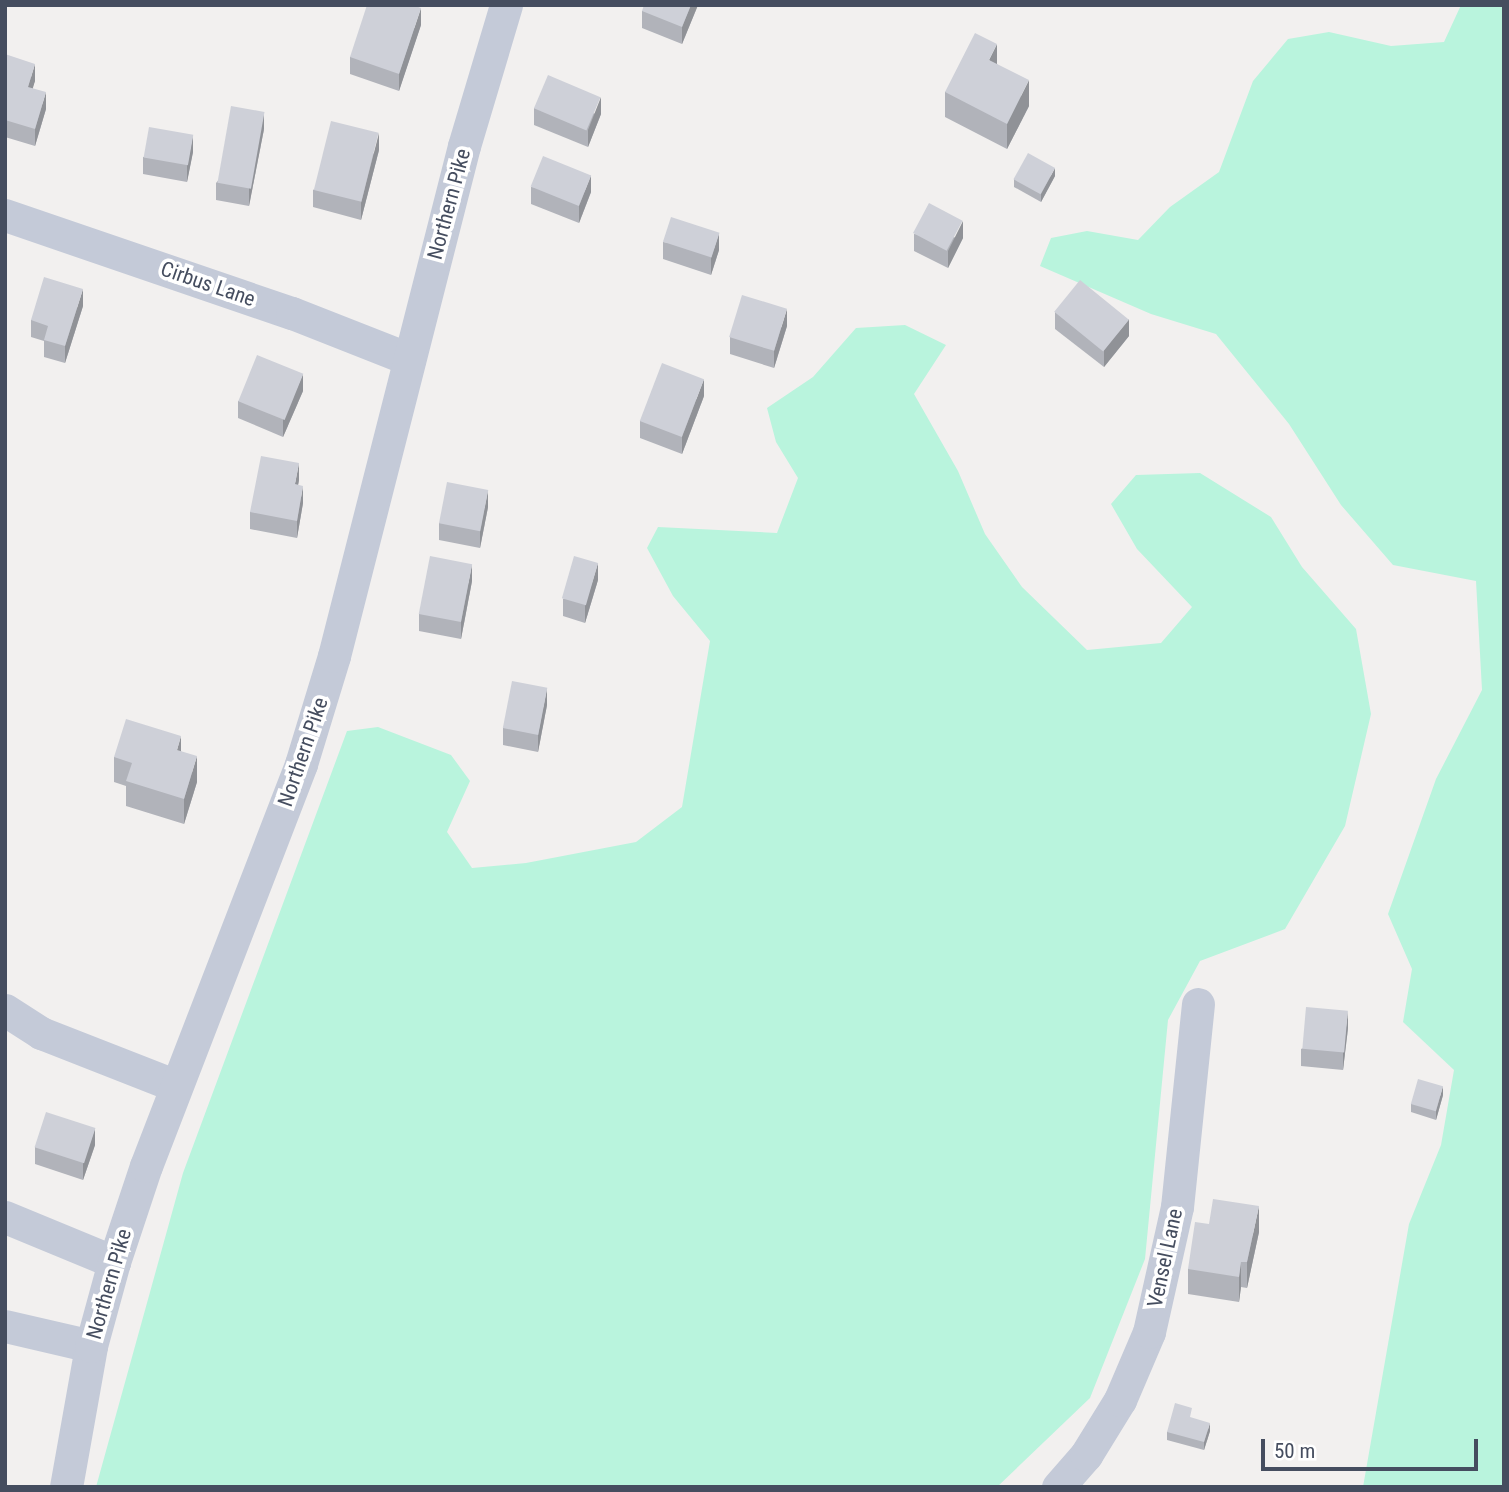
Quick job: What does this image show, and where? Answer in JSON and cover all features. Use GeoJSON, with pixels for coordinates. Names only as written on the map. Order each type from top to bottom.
{"type":"FeatureCollection","features":[{"type":"Feature","properties":{"kind":"street","name":"Northern Pike"},"geometry":{"type":"LineString","coordinates":[[66,1487],[91,1346],[114,1262],[176,1086],[301,764],[334,656],[409,359],[506,5]]}},
{"type":"Feature","properties":{"kind":"street","name":"Cirbus Lane"},"geometry":{"type":"LineString","coordinates":[[5,215],[292,313],[409,359]]}},
{"type":"Feature","properties":{"kind":"street","name":"Vensel Lane"},"geometry":{"type":"LineString","coordinates":[[1058,1487],[1086,1455],[1120,1400],[1149,1332],[1177,1207],[1198,1004]]}},
{"type":"Feature","properties":{"kind":"street"},"geometry":{"type":"LineString","coordinates":[[5,1010],[41,1033],[176,1086]]}},
{"type":"Feature","properties":{"kind":"street"},"geometry":{"type":"LineString","coordinates":[[5,1217],[114,1262]]}},
{"type":"Feature","properties":{"kind":"street"},"geometry":{"type":"LineString","coordinates":[[5,1326],[91,1346]]}},
{"type":"Feature","properties":{"kind":"green space"},"geometry":{"type":"Polygon","coordinates":[[[1461,5],[1504,5],[1504,1487],[1363,1487],[1409,1224],[1441,1145],[1454,1070],[1403,1022],[1412,969],[1388,914],[1436,779],[1482,690],[1476,581],[1393,565],[1341,505],[1289,424],[1216,334],[1151,314],[1040,266],[1051,238],[1087,231],[1138,240],[1170,207],[1219,172],[1253,81],[1288,39],[1329,32],[1391,46],[1444,42],[1461,5]]]}},
{"type":"Feature","properties":{"kind":"green space"},"geometry":{"type":"Polygon","coordinates":[[[905,325],[946,345],[914,394],[958,471],[985,534],[1022,587],[1087,650],[1161,643],[1192,607],[1137,549],[1111,504],[1136,475],[1200,473],[1271,517],[1302,567],[1356,629],[1371,714],[1345,826],[1285,929],[1200,961],[1168,1020],[1145,1259],[1090,1398],[997,1487],[96,1487],[183,1173],[347,731],[378,727],[451,755],[470,781],[447,832],[472,868],[526,863],[636,842],[682,807],[710,641],[673,596],[647,548],[658,527],[777,533],[798,478],[776,442],[767,408],[813,377],[856,328],[905,325]]]}},
{"type":"Feature","properties":{"kind":"building"},"geometry":{"type":"Polygon","coordinates":[[[367,5],[413,5],[421,8],[399,74],[350,57],[367,5]]]}},
{"type":"Feature","properties":{"kind":"building"},"geometry":{"type":"Polygon","coordinates":[[[644,5],[691,5],[682,27],[642,11],[644,5]]]}},
{"type":"Feature","properties":{"kind":"building"},"geometry":{"type":"Polygon","coordinates":[[[975,33],[997,44],[989,60],[1029,80],[1007,124],[945,92],[975,33]]]}},
{"type":"Feature","properties":{"kind":"building"},"geometry":{"type":"Polygon","coordinates":[[[5,54],[35,64],[28,87],[46,92],[35,129],[5,120],[5,54]]]}},
{"type":"Feature","properties":{"kind":"building"},"geometry":{"type":"Polygon","coordinates":[[[548,75],[600,97],[586,130],[534,108],[548,75]]]}},
{"type":"Feature","properties":{"kind":"building"},"geometry":{"type":"Polygon","coordinates":[[[231,106],[264,112],[251,189],[217,183],[231,106]]]}},
{"type":"Feature","properties":{"kind":"building"},"geometry":{"type":"Polygon","coordinates":[[[331,121],[379,133],[361,202],[314,190],[331,121]]]}},
{"type":"Feature","properties":{"kind":"building"},"geometry":{"type":"Polygon","coordinates":[[[149,127],[193,135],[188,165],[144,158],[149,127]]]}},
{"type":"Feature","properties":{"kind":"building"},"geometry":{"type":"Polygon","coordinates":[[[1028,153],[1055,168],[1041,194],[1013,179],[1028,153]]]}},
{"type":"Feature","properties":{"kind":"building"},"geometry":{"type":"Polygon","coordinates":[[[543,156],[591,175],[579,206],[531,187],[543,156]]]}},
{"type":"Feature","properties":{"kind":"building"},"geometry":{"type":"Polygon","coordinates":[[[929,203],[963,221],[947,251],[913,233],[929,203]]]}},
{"type":"Feature","properties":{"kind":"building"},"geometry":{"type":"Polygon","coordinates":[[[671,217],[720,233],[711,257],[663,242],[671,217]]]}},
{"type":"Feature","properties":{"kind":"building"},"geometry":{"type":"Polygon","coordinates":[[[44,277],[83,289],[65,346],[44,340],[48,326],[31,320],[44,277]]]}},
{"type":"Feature","properties":{"kind":"building"},"geometry":{"type":"Polygon","coordinates":[[[1080,280],[1129,320],[1103,352],[1054,312],[1080,280]]]}},
{"type":"Feature","properties":{"kind":"building"},"geometry":{"type":"Polygon","coordinates":[[[742,295],[787,309],[774,351],[729,337],[742,295]]]}},
{"type":"Feature","properties":{"kind":"building"},"geometry":{"type":"Polygon","coordinates":[[[257,355],[303,374],[285,420],[238,401],[257,355]]]}},
{"type":"Feature","properties":{"kind":"building"},"geometry":{"type":"Polygon","coordinates":[[[662,363],[704,379],[682,437],[640,421],[662,363]]]}},
{"type":"Feature","properties":{"kind":"building"},"geometry":{"type":"Polygon","coordinates":[[[261,456],[299,463],[295,484],[303,486],[297,521],[250,512],[261,456]]]}},
{"type":"Feature","properties":{"kind":"building"},"geometry":{"type":"Polygon","coordinates":[[[447,482],[488,490],[480,531],[439,523],[447,482]]]}},
{"type":"Feature","properties":{"kind":"building"},"geometry":{"type":"Polygon","coordinates":[[[430,556],[472,564],[461,622],[419,614],[430,556]]]}},
{"type":"Feature","properties":{"kind":"building"},"geometry":{"type":"Polygon","coordinates":[[[574,556],[598,563],[586,605],[562,598],[574,556]]]}},
{"type":"Feature","properties":{"kind":"building"},"geometry":{"type":"Polygon","coordinates":[[[512,681],[547,688],[538,735],[503,728],[512,681]]]}},
{"type":"Feature","properties":{"kind":"building"},"geometry":{"type":"Polygon","coordinates":[[[126,719],[181,736],[177,750],[197,756],[184,799],[126,781],[132,763],[114,757],[126,719]]]}},
{"type":"Feature","properties":{"kind":"building"},"geometry":{"type":"Polygon","coordinates":[[[1306,1007],[1348,1011],[1344,1053],[1302,1049],[1306,1007]]]}},
{"type":"Feature","properties":{"kind":"building"},"geometry":{"type":"Polygon","coordinates":[[[1418,1079],[1443,1086],[1436,1111],[1411,1104],[1418,1079]]]}},
{"type":"Feature","properties":{"kind":"building"},"geometry":{"type":"Polygon","coordinates":[[[46,1112],[95,1128],[84,1163],[35,1147],[46,1112]]]}},
{"type":"Feature","properties":{"kind":"building"},"geometry":{"type":"Polygon","coordinates":[[[1213,1199],[1259,1206],[1247,1262],[1241,1262],[1239,1277],[1188,1269],[1195,1222],[1209,1224],[1213,1199]]]}},
{"type":"Feature","properties":{"kind":"building"},"geometry":{"type":"Polygon","coordinates":[[[1175,1403],[1192,1408],[1190,1417],[1210,1423],[1204,1442],[1167,1432],[1175,1403]]]}}]}
